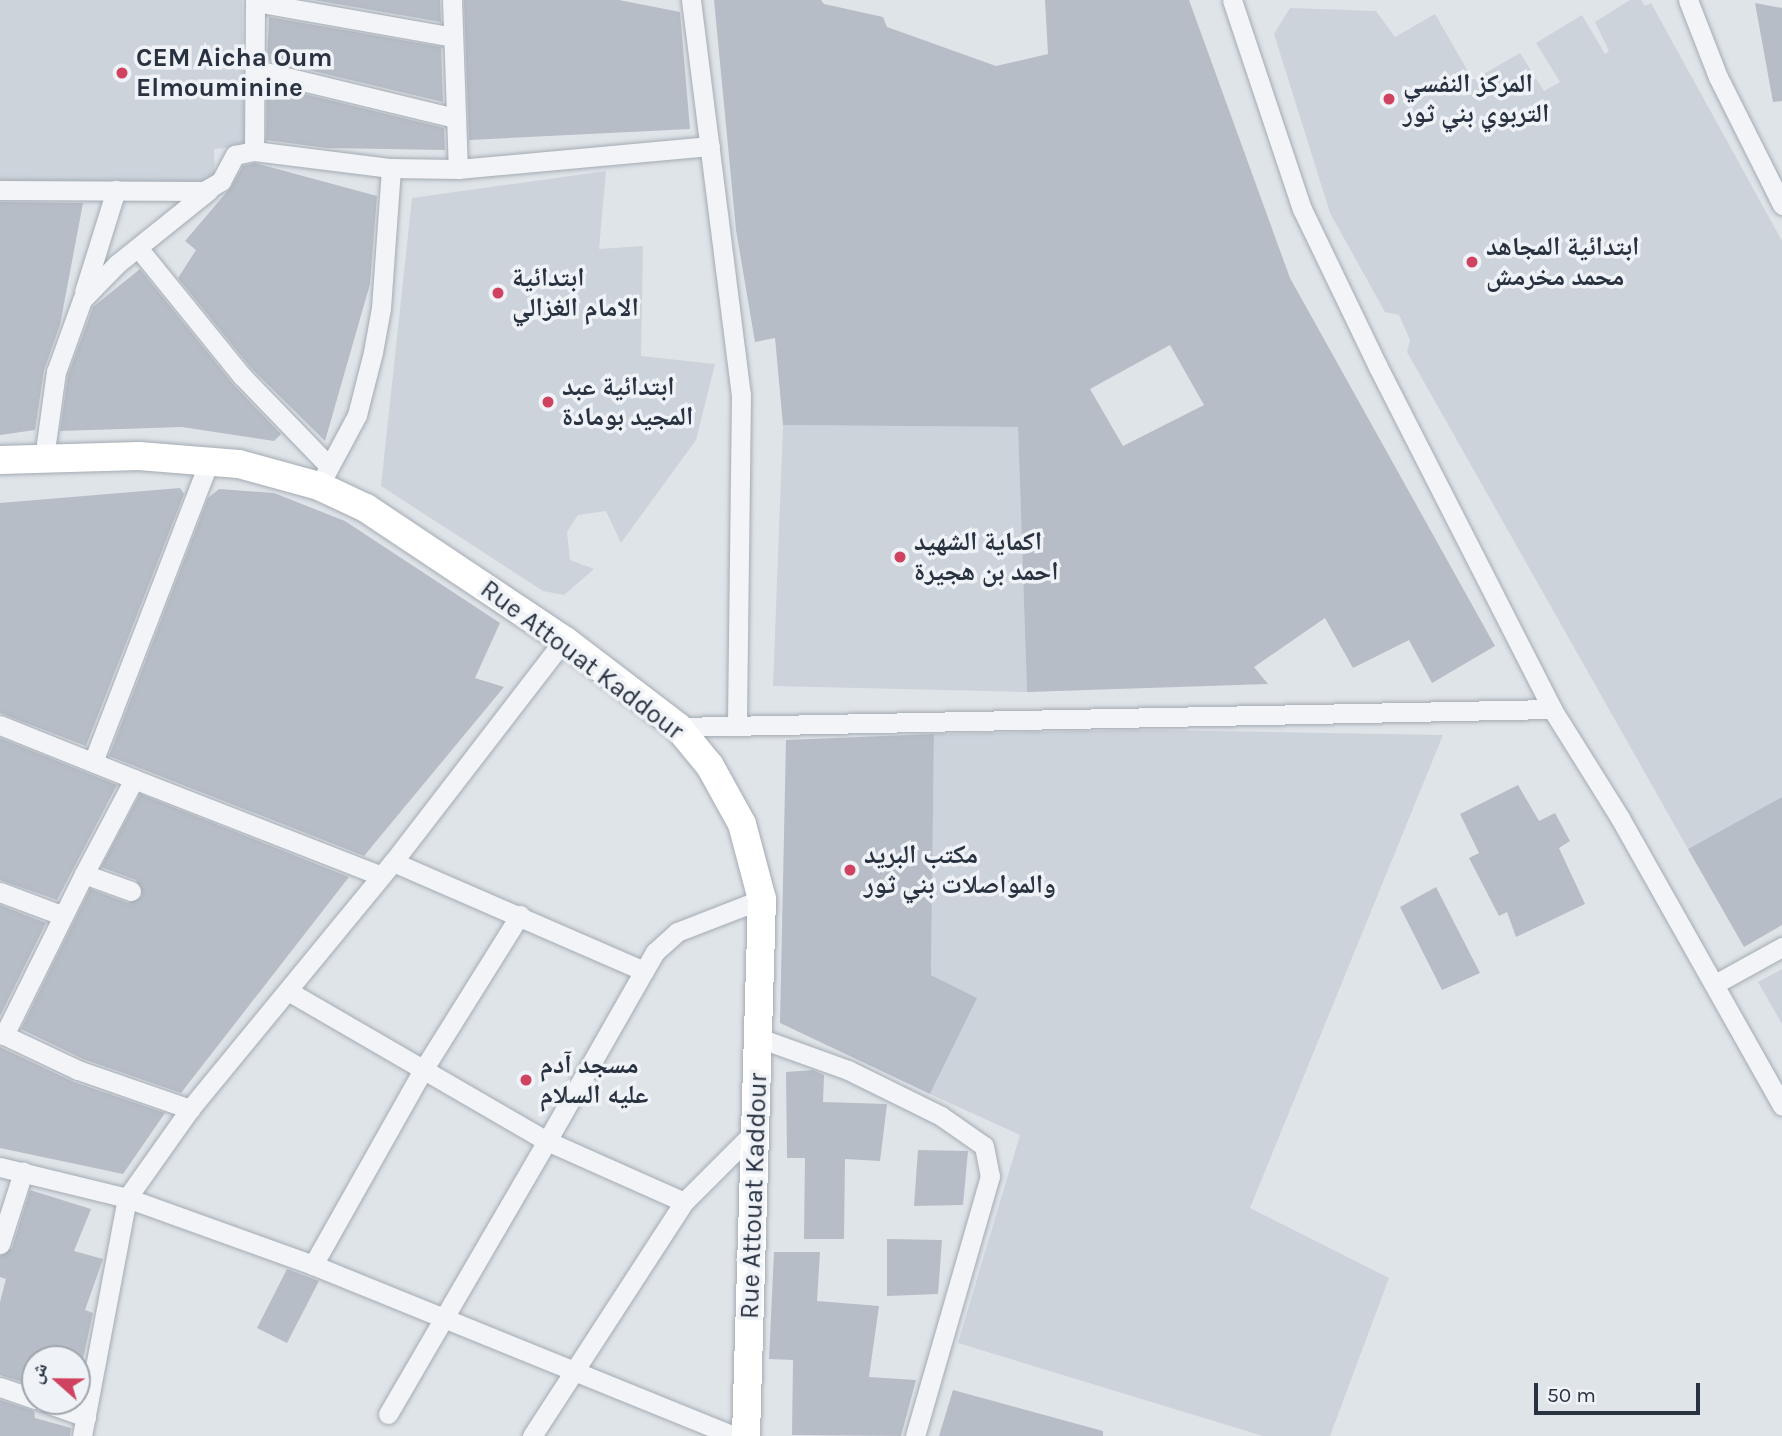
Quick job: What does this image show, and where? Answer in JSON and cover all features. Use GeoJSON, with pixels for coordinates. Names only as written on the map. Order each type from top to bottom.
{"type":"FeatureCollection","features":[{"type":"Feature","properties":{"kind":"street"},"geometry":{"type":"LineString","coordinates":[[452,0],[457,169]]}},
{"type":"Feature","properties":{"kind":"street"},"geometry":{"type":"LineString","coordinates":[[691,0],[741,394],[737,726]]}},
{"type":"Feature","properties":{"kind":"street"},"geometry":{"type":"LineString","coordinates":[[1232,0],[1302,209],[1552,709],[1715,984],[1782,1106]]}},
{"type":"Feature","properties":{"kind":"street"},"geometry":{"type":"LineString","coordinates":[[1688,0],[1718,77],[1782,205]]}},
{"type":"Feature","properties":{"kind":"street"},"geometry":{"type":"LineString","coordinates":[[254,151],[257,69],[255,1],[453,37]]}},
{"type":"Feature","properties":{"kind":"street"},"geometry":{"type":"LineString","coordinates":[[257,69],[456,118]]}},
{"type":"Feature","properties":{"kind":"street"},"geometry":{"type":"LineString","coordinates":[[82,300],[220,181],[229,160],[254,151],[391,168],[457,169],[710,146]]}},
{"type":"Feature","properties":{"kind":"street"},"geometry":{"type":"LineString","coordinates":[[139,249],[324,476],[357,415],[373,352],[381,308],[391,168]]}},
{"type":"Feature","properties":{"kind":"street"},"geometry":{"type":"LineString","coordinates":[[0,190],[209,190]]}},
{"type":"Feature","properties":{"kind":"street"},"geometry":{"type":"LineString","coordinates":[[44,458],[56,372],[82,300],[116,190]]}},
{"type":"Feature","properties":{"kind":"street","name":"Rue Attouat Kaddour"},"geometry":{"type":"LineString","coordinates":[[0,460],[139,456],[209,462],[292,476],[324,476],[366,508],[564,640],[678,727],[730,798],[755,864],[762,899],[746,1436]]}},
{"type":"Feature","properties":{"kind":"street"},"geometry":{"type":"LineString","coordinates":[[93,762],[209,462]]}},
{"type":"Feature","properties":{"kind":"street"},"geometry":{"type":"LineString","coordinates":[[64,1415],[84,1427],[127,1198],[190,1109],[387,869],[564,640]]}},
{"type":"Feature","properties":{"kind":"street"},"geometry":{"type":"LineString","coordinates":[[678,727],[1552,709]]}},
{"type":"Feature","properties":{"kind":"street"},"geometry":{"type":"LineString","coordinates":[[0,725],[134,779],[520,915],[644,971]]}},
{"type":"Feature","properties":{"kind":"street"},"geometry":{"type":"LineString","coordinates":[[134,779],[61,915],[2,1040],[190,1109]]}},
{"type":"Feature","properties":{"kind":"street"},"geometry":{"type":"LineString","coordinates":[[84,874],[131,891]]}},
{"type":"Feature","properties":{"kind":"street"},"geometry":{"type":"LineString","coordinates":[[0,892],[61,915]]}},
{"type":"Feature","properties":{"kind":"street"},"geometry":{"type":"LineString","coordinates":[[388,1414],[655,952],[677,932],[762,899]]}},
{"type":"Feature","properties":{"kind":"street"},"geometry":{"type":"LineString","coordinates":[[313,1265],[423,1070],[520,915]]}},
{"type":"Feature","properties":{"kind":"street"},"geometry":{"type":"LineString","coordinates":[[1715,984],[1782,947]]}},
{"type":"Feature","properties":{"kind":"street"},"geometry":{"type":"LineString","coordinates":[[288,991],[547,1141],[684,1202]]}},
{"type":"Feature","properties":{"kind":"street"},"geometry":{"type":"LineString","coordinates":[[759,1038],[859,1075],[942,1115],[984,1146],[990,1175],[915,1436]]}},
{"type":"Feature","properties":{"kind":"street"},"geometry":{"type":"LineString","coordinates":[[532,1436],[684,1202],[757,1129]]}},
{"type":"Feature","properties":{"kind":"street"},"geometry":{"type":"LineString","coordinates":[[0,1167],[127,1198],[313,1265],[735,1436]]}},
{"type":"Feature","properties":{"kind":"street"},"geometry":{"type":"LineString","coordinates":[[0,1244],[23,1172]]}},
{"type":"Feature","properties":{"kind":"street"},"geometry":{"type":"LineString","coordinates":[[0,1387],[21,1394]]}},
{"type":"Feature","properties":{"kind":"shaded area","name":"CEM Aicha Oum Elmouminine"},"geometry":{"type":"Polygon","coordinates":[[[0,0],[242,0],[245,146],[214,149],[215,182],[0,181],[0,0]]]}},
{"type":"Feature","properties":{"kind":"shaded area"},"geometry":{"type":"Polygon","coordinates":[[[1630,0],[1641,0],[1645,6],[1651,3],[1782,241],[1782,797],[1688,849],[1407,352],[1410,340],[1399,315],[1385,312],[1330,213],[1274,34],[1290,8],[1376,11],[1395,37],[1435,14],[1473,80],[1520,53],[1544,91],[1560,82],[1536,43],[1582,15],[1605,54],[1609,51],[1595,22],[1630,0]]]}},
{"type":"Feature","properties":{"kind":"shaded area","name":"ابتدائية عبد المجيد بومادة"},"geometry":{"type":"Polygon","coordinates":[[[606,171],[599,249],[643,246],[641,356],[715,364],[696,440],[621,543],[606,511],[578,515],[567,532],[570,560],[594,569],[564,595],[543,591],[381,486],[412,198],[606,171]]]}},
{"type":"Feature","properties":{"kind":"shaded area","name":"اكماية الشهيد احمد بن هجيرة"},"geometry":{"type":"Polygon","coordinates":[[[783,425],[1018,427],[1027,692],[773,686],[783,425]]]}},
{"type":"Feature","properties":{"kind":"shaded area"},"geometry":{"type":"Polygon","coordinates":[[[1149,730],[1443,735],[1250,1208],[1389,1278],[1330,1436],[1263,1436],[958,1343],[1020,1135],[930,1094],[976,999],[931,975],[934,734],[1149,730]]]}},
{"type":"Feature","properties":{"kind":"shaded area"},"geometry":{"type":"Polygon","coordinates":[[[1782,969],[1782,1024],[1758,982],[1782,969]]]}},
{"type":"Feature","properties":{"kind":"building"},"geometry":{"type":"Polygon","coordinates":[[[314,0],[440,0],[441,22],[314,0]]]}},
{"type":"Feature","properties":{"kind":"building"},"geometry":{"type":"Polygon","coordinates":[[[464,0],[619,0],[680,12],[690,129],[469,140],[464,0]]]}},
{"type":"Feature","properties":{"kind":"building"},"geometry":{"type":"Polygon","coordinates":[[[714,0],[821,0],[824,4],[883,17],[887,27],[996,66],[1048,54],[1045,0],[1189,0],[1290,278],[1495,646],[1432,683],[1409,640],[1353,668],[1325,618],[1254,667],[1268,684],[1027,692],[1018,427],[783,425],[775,338],[755,342],[736,230],[714,0]],[[1170,345],[1090,389],[1123,446],[1204,405],[1170,345]]]}},
{"type":"Feature","properties":{"kind":"building"},"geometry":{"type":"Polygon","coordinates":[[[1755,3],[1782,8],[1782,101],[1773,102],[1755,3]]]}},
{"type":"Feature","properties":{"kind":"building"},"geometry":{"type":"Polygon","coordinates":[[[269,17],[441,47],[443,102],[267,60],[269,17]]]}},
{"type":"Feature","properties":{"kind":"building"},"geometry":{"type":"Polygon","coordinates":[[[267,85],[444,128],[445,150],[327,148],[266,140],[267,85]]]}},
{"type":"Feature","properties":{"kind":"building"},"geometry":{"type":"Polygon","coordinates":[[[255,163],[377,196],[370,284],[325,441],[251,368],[178,278],[196,250],[185,241],[231,187],[243,166],[255,163]]]}},
{"type":"Feature","properties":{"kind":"building"},"geometry":{"type":"Polygon","coordinates":[[[0,202],[83,203],[60,325],[44,370],[35,430],[0,435],[0,202]]]}},
{"type":"Feature","properties":{"kind":"building"},"geometry":{"type":"Polygon","coordinates":[[[140,269],[233,384],[281,434],[274,441],[182,427],[60,431],[68,375],[93,307],[140,269]]]}},
{"type":"Feature","properties":{"kind":"building"},"geometry":{"type":"Polygon","coordinates":[[[180,488],[184,494],[86,746],[0,713],[0,503],[180,488]]]}},
{"type":"Feature","properties":{"kind":"building"},"geometry":{"type":"Polygon","coordinates":[[[219,489],[274,493],[345,521],[500,623],[475,678],[504,687],[364,856],[109,756],[208,498],[219,489]]]}},
{"type":"Feature","properties":{"kind":"building"},"geometry":{"type":"Polygon","coordinates":[[[934,734],[931,975],[977,998],[930,1094],[780,1023],[786,740],[934,734]]]}},
{"type":"Feature","properties":{"kind":"building"},"geometry":{"type":"Polygon","coordinates":[[[0,738],[117,785],[57,900],[0,880],[0,738]]]}},
{"type":"Feature","properties":{"kind":"building"},"geometry":{"type":"Polygon","coordinates":[[[1518,785],[1539,821],[1555,813],[1570,841],[1559,848],[1585,904],[1516,937],[1507,912],[1499,916],[1469,858],[1479,853],[1460,814],[1518,785]]]}},
{"type":"Feature","properties":{"kind":"building"},"geometry":{"type":"Polygon","coordinates":[[[140,794],[349,877],[181,1093],[83,1059],[21,1029],[90,889],[128,903],[142,896],[136,880],[101,867],[140,794]]]}},
{"type":"Feature","properties":{"kind":"building"},"geometry":{"type":"Polygon","coordinates":[[[1782,797],[1782,925],[1744,947],[1688,849],[1782,797]]]}},
{"type":"Feature","properties":{"kind":"building"},"geometry":{"type":"Polygon","coordinates":[[[1436,887],[1480,973],[1442,990],[1400,907],[1436,887]]]}},
{"type":"Feature","properties":{"kind":"building"},"geometry":{"type":"Polygon","coordinates":[[[0,905],[46,923],[0,1016],[0,905]]]}},
{"type":"Feature","properties":{"kind":"building"},"geometry":{"type":"Polygon","coordinates":[[[0,1047],[74,1082],[165,1113],[123,1174],[0,1148],[0,1047]]]}},
{"type":"Feature","properties":{"kind":"building"},"geometry":{"type":"Polygon","coordinates":[[[813,1070],[824,1075],[823,1102],[887,1104],[880,1161],[845,1159],[844,1239],[804,1239],[805,1158],[787,1158],[786,1072],[813,1070]]]}},
{"type":"Feature","properties":{"kind":"building"},"geometry":{"type":"Polygon","coordinates":[[[918,1150],[968,1151],[963,1205],[914,1206],[918,1150]]]}},
{"type":"Feature","properties":{"kind":"building"},"geometry":{"type":"Polygon","coordinates":[[[30,1190],[91,1209],[74,1251],[103,1259],[85,1310],[93,1313],[86,1345],[21,1345],[21,1382],[0,1375],[0,1302],[6,1279],[0,1277],[0,1256],[12,1248],[30,1190]]]}},
{"type":"Feature","properties":{"kind":"building"},"geometry":{"type":"Polygon","coordinates":[[[887,1239],[942,1240],[938,1294],[887,1296],[887,1239]]]}},
{"type":"Feature","properties":{"kind":"building"},"geometry":{"type":"Polygon","coordinates":[[[774,1252],[820,1252],[817,1301],[879,1306],[869,1377],[916,1380],[901,1436],[792,1435],[793,1360],[769,1359],[774,1252]]]}},
{"type":"Feature","properties":{"kind":"building"},"geometry":{"type":"Polygon","coordinates":[[[287,1269],[319,1281],[287,1343],[257,1328],[287,1269]]]}},
{"type":"Feature","properties":{"kind":"building"},"geometry":{"type":"Polygon","coordinates":[[[953,1390],[1103,1431],[1103,1436],[939,1436],[953,1390]]]}},
{"type":"Feature","properties":{"kind":"building"},"geometry":{"type":"Polygon","coordinates":[[[0,1400],[21,1407],[21,1415],[35,1415],[35,1418],[71,1428],[70,1436],[0,1436],[0,1400]]]}},
{"type":"Feature","properties":{"kind":"place","name":"CEM Aicha Oum Elmouminine"},"geometry":{"type":"Point","coordinates":[122,73]}},
{"type":"Feature","properties":{"kind":"place","name":"المركز النفسي التربوي بني ثور"},"geometry":{"type":"Point","coordinates":[1389,99]}},
{"type":"Feature","properties":{"kind":"place","name":"ابتدائية المجاهد محمد مخرمش"},"geometry":{"type":"Point","coordinates":[1472,262]}},
{"type":"Feature","properties":{"kind":"place","name":"ابتدائية الامام الغزالي"},"geometry":{"type":"Point","coordinates":[498,293]}},
{"type":"Feature","properties":{"kind":"place","name":"ابتدائية عبد المجيد بومادة"},"geometry":{"type":"Point","coordinates":[548,402]}},
{"type":"Feature","properties":{"kind":"place","name":"اكماية الشهيد احمد بن هجيرة"},"geometry":{"type":"Point","coordinates":[900,557]}},
{"type":"Feature","properties":{"kind":"place","name":"مكتب البريد والمواصلات بني ثور"},"geometry":{"type":"Point","coordinates":[850,870]}},
{"type":"Feature","properties":{"kind":"place","name":"مسجد آدم عليه السلام"},"geometry":{"type":"Point","coordinates":[526,1080]}}]}
